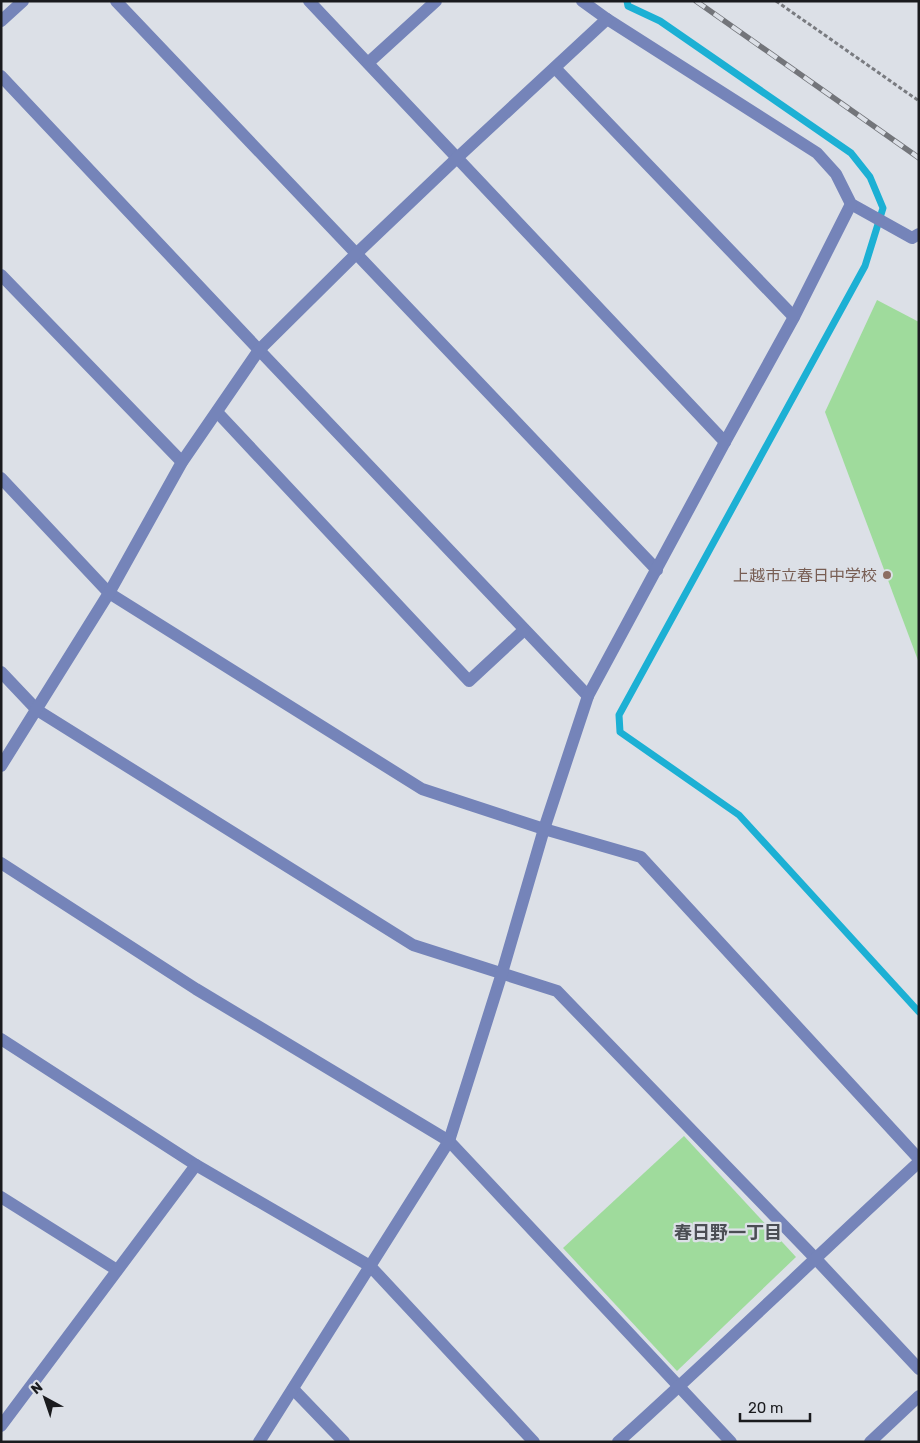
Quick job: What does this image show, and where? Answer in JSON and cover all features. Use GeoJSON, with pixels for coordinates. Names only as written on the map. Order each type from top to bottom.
{"type":"FeatureCollection","features":[{"type":"Feature","properties":{"kind":"street"},"geometry":{"type":"LineString","coordinates":[[1,21],[23,1]]}},
{"type":"Feature","properties":{"kind":"street"},"geometry":{"type":"LineString","coordinates":[[116,1],[657,570]]}},
{"type":"Feature","properties":{"kind":"street"},"geometry":{"type":"LineString","coordinates":[[309,1],[725,442]]}},
{"type":"Feature","properties":{"kind":"street"},"geometry":{"type":"LineString","coordinates":[[368,63],[436,1]]}},
{"type":"Feature","properties":{"kind":"street"},"geometry":{"type":"LineString","coordinates":[[582,1],[607,19],[817,153],[836,174],[851,204],[912,238],[919,234]]}},
{"type":"Feature","properties":{"kind":"street"},"geometry":{"type":"LineString","coordinates":[[1,766],[108,593],[182,462],[259,350],[356,254],[607,19]]}},
{"type":"Feature","properties":{"kind":"street"},"geometry":{"type":"LineString","coordinates":[[555,68],[794,317]]}},
{"type":"Feature","properties":{"kind":"street"},"geometry":{"type":"LineString","coordinates":[[1,76],[588,696]]}},
{"type":"Feature","properties":{"kind":"street"},"geometry":{"type":"LineString","coordinates":[[259,1442],[449,1141],[502,973],[544,829],[588,696],[794,317],[851,204]]}},
{"type":"Feature","properties":{"kind":"street"},"geometry":{"type":"LineString","coordinates":[[1,275],[182,462]]}},
{"type":"Feature","properties":{"kind":"street"},"geometry":{"type":"LineString","coordinates":[[217,412],[469,680],[524,630]]}},
{"type":"Feature","properties":{"kind":"street"},"geometry":{"type":"LineString","coordinates":[[1,478],[108,593],[422,789],[544,829],[641,857],[919,1160],[679,1387],[618,1442]]}},
{"type":"Feature","properties":{"kind":"street"},"geometry":{"type":"LineString","coordinates":[[1,672],[37,710],[413,945],[557,991],[815,1258],[919,1369]]}},
{"type":"Feature","properties":{"kind":"street"},"geometry":{"type":"LineString","coordinates":[[1,863],[196,989],[449,1141],[731,1442]]}},
{"type":"Feature","properties":{"kind":"street"},"geometry":{"type":"LineString","coordinates":[[1,1039],[196,1165],[370,1266],[534,1442]]}},
{"type":"Feature","properties":{"kind":"street"},"geometry":{"type":"LineString","coordinates":[[4,1418],[196,1165]]}},
{"type":"Feature","properties":{"kind":"street"},"geometry":{"type":"LineString","coordinates":[[1,1197],[117,1270]]}},
{"type":"Feature","properties":{"kind":"street"},"geometry":{"type":"LineString","coordinates":[[293,1389],[344,1442]]}},
{"type":"Feature","properties":{"kind":"street"},"geometry":{"type":"LineString","coordinates":[[870,1442],[919,1396]]}},
{"type":"Feature","properties":{"kind":"path"},"geometry":{"type":"LineString","coordinates":[[776,1],[919,101]]}},
{"type":"Feature","properties":{"kind":"green space"},"geometry":{"type":"Polygon","coordinates":[[[877,300],[919,322],[919,663],[825,412],[877,300]]]}},
{"type":"Feature","properties":{"kind":"green space"},"geometry":{"type":"Polygon","coordinates":[[[684,1136],[796,1257],[677,1371],[563,1248],[684,1136]]]}},
{"type":"Feature","properties":{"kind":"waterway"},"geometry":{"type":"LineString","coordinates":[[627,1],[628,6],[660,21],[851,153],[870,177],[883,208],[865,266],[619,715],[620,732],[739,815],[919,1012]]}},
{"type":"Feature","properties":{"kind":"railway"},"geometry":{"type":"LineString","coordinates":[[696,1],[919,158]]}},
{"type":"Feature","properties":{"kind":"place","name":"上越市立春日中学校"},"geometry":{"type":"Point","coordinates":[887,575]}},
{"type":"Feature","properties":{"kind":"district","name":"春日野一丁目"},"geometry":{"type":"Point","coordinates":[728,1233]}}]}
